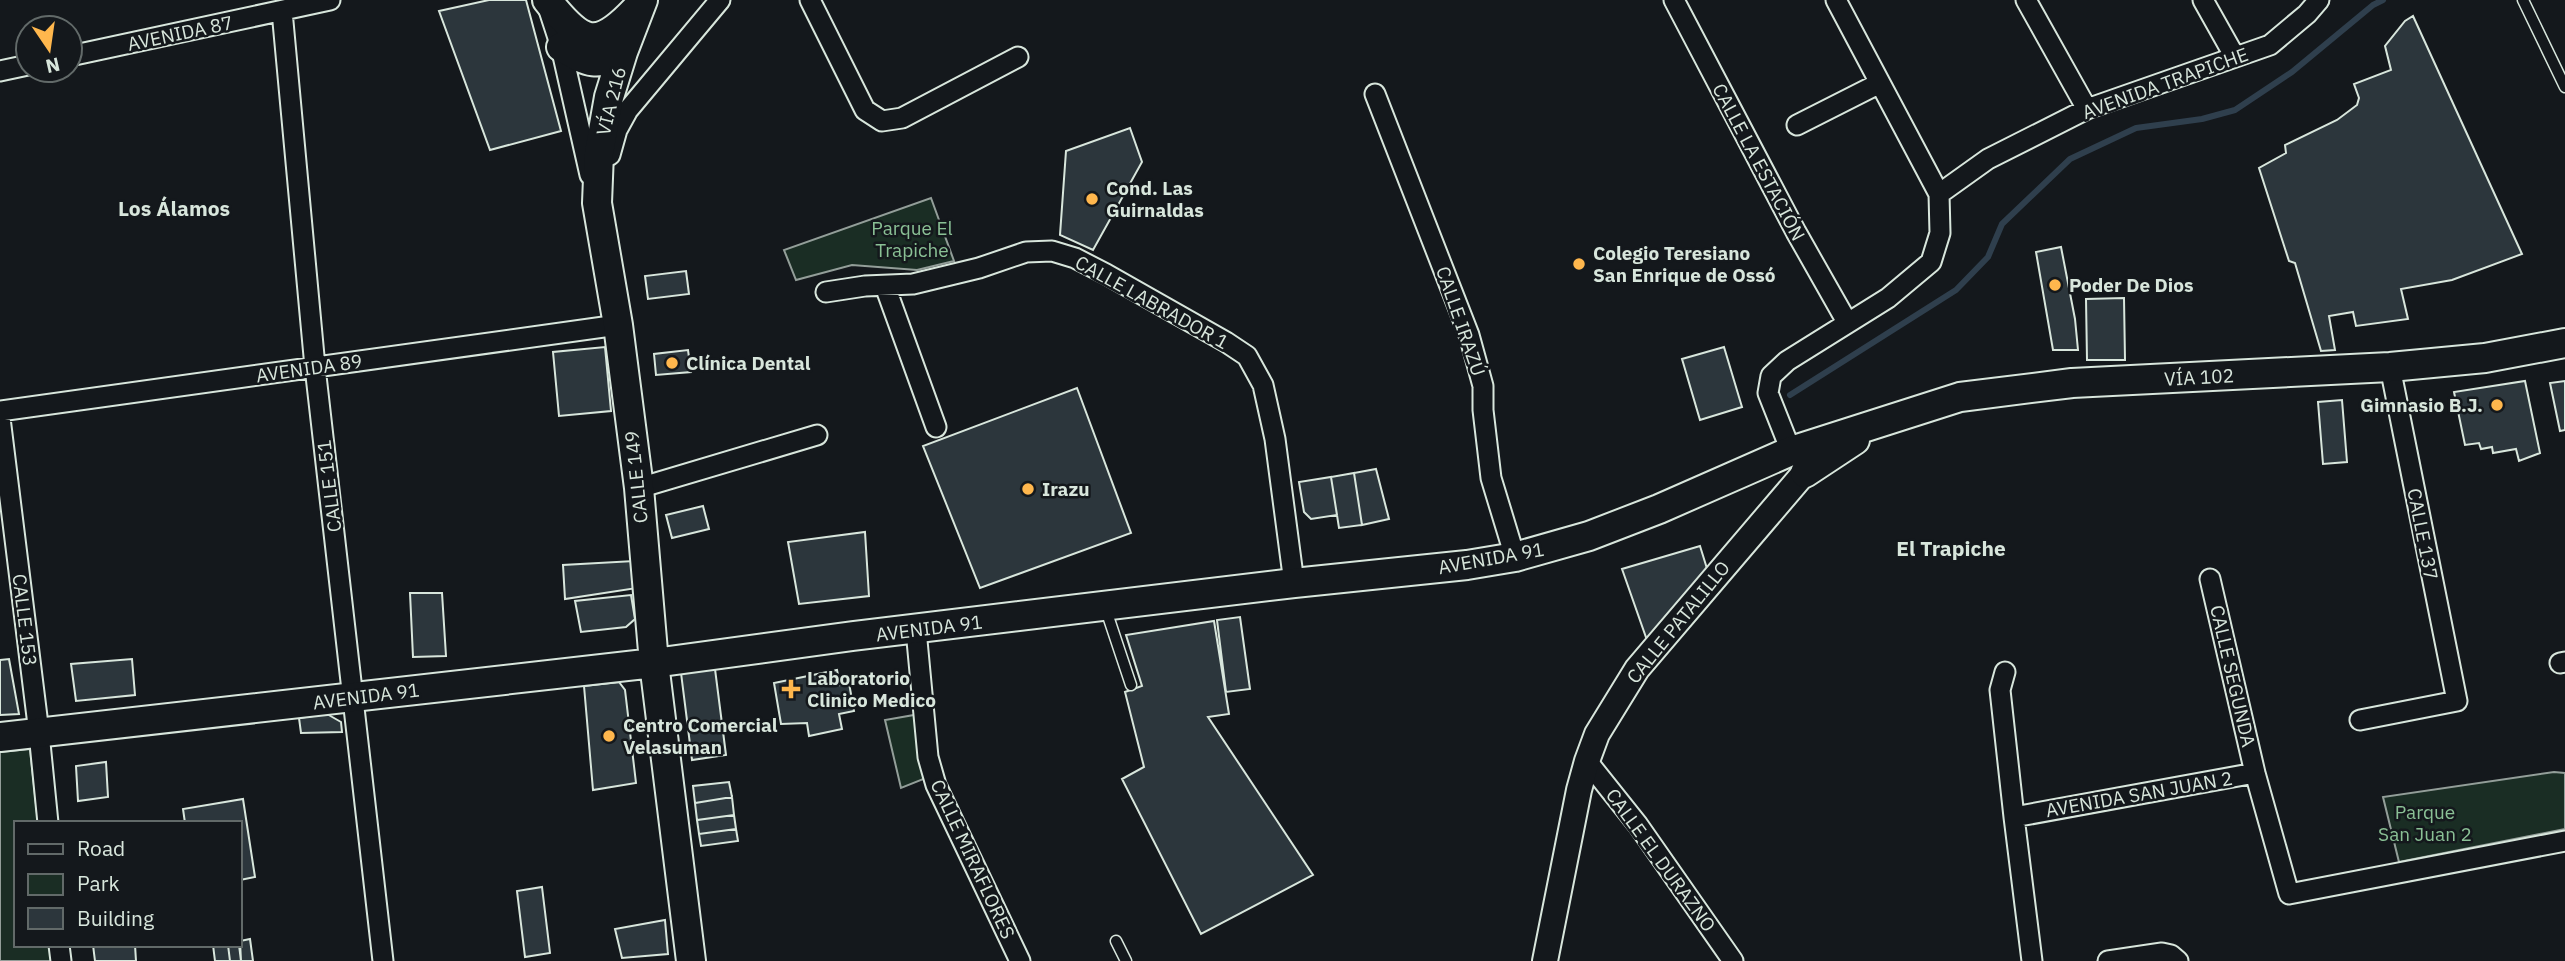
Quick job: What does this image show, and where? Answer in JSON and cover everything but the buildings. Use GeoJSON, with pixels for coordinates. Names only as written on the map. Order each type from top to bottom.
{"type":"FeatureCollection","features":[{"type":"Feature","properties":{"kind":"main road"},"geometry":{"type":"LineString","coordinates":[[547,0],[566,23],[582,35],[599,38],[617,30],[643,1]]}},
{"type":"Feature","properties":{"kind":"main road","name":"VÍA 216"},"geometry":{"type":"LineString","coordinates":[[597,203],[602,130],[623,52],[643,1]]}},
{"type":"Feature","properties":{"kind":"main road"},"geometry":{"type":"LineString","coordinates":[[561,47],[587,62],[611,59],[623,52]]}},
{"type":"Feature","properties":{"kind":"main road","name":"CALLE 149"},"geometry":{"type":"LineString","coordinates":[[597,203],[618,325],[639,488],[654,663],[691,961]]}},
{"type":"Feature","properties":{"kind":"main road","name":"VÍA 102"},"geometry":{"type":"LineString","coordinates":[[1837,434],[1960,397],[2072,383],[2390,368],[2485,358],[2565,343]]}},
{"type":"Feature","properties":{"kind":"main road"},"geometry":{"type":"LineString","coordinates":[[1798,462],[1854,440],[1907,414]]}},
{"type":"Feature","properties":{"kind":"main road","name":"AVENIDA 91"},"geometry":{"type":"LineString","coordinates":[[0,737],[654,663],[1294,583],[1467,565],[1515,557],[1600,532],[1798,462],[1837,434]]}},
{"type":"Feature","properties":{"kind":"street","name":"AVENIDA 87"},"geometry":{"type":"LineString","coordinates":[[84,53],[330,0]]}},
{"type":"Feature","properties":{"kind":"street","name":"CALLE 149"},"geometry":{"type":"LineString","coordinates":[[547,0],[561,47],[597,203]]}},
{"type":"Feature","properties":{"kind":"street"},"geometry":{"type":"LineString","coordinates":[[597,203],[617,131],[628,110],[720,0]]}},
{"type":"Feature","properties":{"kind":"street"},"geometry":{"type":"LineString","coordinates":[[810,0],[865,110],[882,121],[902,118],[1018,57]]}},
{"type":"Feature","properties":{"kind":"street","name":"CALLE LA ESTACIÓN"},"geometry":{"type":"LineString","coordinates":[[1674,0],[1796,232],[1847,322]]}},
{"type":"Feature","properties":{"kind":"street"},"geometry":{"type":"LineString","coordinates":[[1798,462],[1768,393],[1771,376],[1787,361],[1888,298],[1931,262],[1940,233],[1939,194],[1836,0]]}},
{"type":"Feature","properties":{"kind":"street"},"geometry":{"type":"LineString","coordinates":[[2026,0],[2087,108]]}},
{"type":"Feature","properties":{"kind":"street"},"geometry":{"type":"LineString","coordinates":[[2203,0],[2235,57]]}},
{"type":"Feature","properties":{"kind":"street","name":"AVENIDA TRAPICHE"},"geometry":{"type":"LineString","coordinates":[[1939,194],[1988,159],[2087,108],[2270,45],[2307,14],[2319,0]]}},
{"type":"Feature","properties":{"kind":"street","name":"CALLE 151"},"geometry":{"type":"LineString","coordinates":[[282,11],[316,367],[383,961]]}},
{"type":"Feature","properties":{"kind":"street"},"geometry":{"type":"LineString","coordinates":[[1797,125],[1880,83]]}},
{"type":"Feature","properties":{"kind":"street","name":"CALLE IRAZÚ"},"geometry":{"type":"LineString","coordinates":[[1375,94],[1469,335],[1483,386],[1490,478],[1515,557]]}},
{"type":"Feature","properties":{"kind":"street","name":"CALLE LABRADOR 1"},"geometry":{"type":"LineString","coordinates":[[826,292],[865,286],[913,284],[1026,252],[1052,251],[1075,258],[1106,274],[1247,356],[1263,384],[1275,439],[1294,583]]}},
{"type":"Feature","properties":{"kind":"street"},"geometry":{"type":"LineString","coordinates":[[885,286],[936,426]]}},
{"type":"Feature","properties":{"kind":"street","name":"AVENIDA 89"},"geometry":{"type":"LineString","coordinates":[[0,411],[618,325]]}},
{"type":"Feature","properties":{"kind":"street","name":"CALLE 137"},"geometry":{"type":"LineString","coordinates":[[2360,720],[2457,701],[2390,368]]}},
{"type":"Feature","properties":{"kind":"street","name":"CALLE 153"},"geometry":{"type":"LineString","coordinates":[[0,418],[48,821]]}},
{"type":"Feature","properties":{"kind":"street"},"geometry":{"type":"LineString","coordinates":[[639,488],[817,435]]}},
{"type":"Feature","properties":{"kind":"street","name":"CALLE PATALILLO"},"geometry":{"type":"LineString","coordinates":[[1545,961],[1587,761],[1597,734],[1637,669],[1757,525],[1798,462]]}},
{"type":"Feature","properties":{"kind":"street","name":"CALLE SEGUNDA"},"geometry":{"type":"LineString","coordinates":[[2210,579],[2255,773]]}},
{"type":"Feature","properties":{"kind":"street","name":"CALLE MIRAFLORES"},"geometry":{"type":"LineString","coordinates":[[916,630],[928,757],[936,785],[1020,961]]}},
{"type":"Feature","properties":{"kind":"street"},"geometry":{"type":"LineString","coordinates":[[2005,672],[2000,690],[2032,961]]}},
{"type":"Feature","properties":{"kind":"street","name":"CALLE EL DURAZNO"},"geometry":{"type":"LineString","coordinates":[[1587,761],[1646,836],[1732,961]]}},
{"type":"Feature","properties":{"kind":"street","name":"AVENIDA SAN JUAN 2"},"geometry":{"type":"LineString","coordinates":[[2014,817],[2255,773],[2289,894],[2565,841]]}},
{"type":"Feature","properties":{"kind":"street"},"geometry":{"type":"LineString","coordinates":[[2108,961],[2162,953],[2171,955],[2178,961]]}},
{"type":"Feature","properties":{"kind":"lane"},"geometry":{"type":"LineString","coordinates":[[2523,0],[2565,87]]}},
{"type":"Feature","properties":{"kind":"lane"},"geometry":{"type":"LineString","coordinates":[[1105,606],[1131,685]]}},
{"type":"Feature","properties":{"kind":"lane"},"geometry":{"type":"LineString","coordinates":[[1116,941],[1126,961]]}},
{"type":"Feature","properties":{"kind":"green space","name":"Parque El Trapiche"},"geometry":{"type":"Polygon","coordinates":[[[931,198],[954,261],[917,270],[852,265],[796,280],[784,250],[931,198]]]}},
{"type":"Feature","properties":{"kind":"green space"},"geometry":{"type":"Polygon","coordinates":[[[914,715],[926,778],[901,788],[885,720],[914,715]]]}},
{"type":"Feature","properties":{"kind":"green space"},"geometry":{"type":"Polygon","coordinates":[[[30,749],[38,821],[14,821],[14,947],[52,947],[53,961],[0,961],[0,752],[30,749]]]}},
{"type":"Feature","properties":{"kind":"green space","name":"Parque San Juan 2"},"geometry":{"type":"Polygon","coordinates":[[[2554,772],[2565,773],[2565,829],[2399,862],[2383,797],[2554,772]]]}},
{"type":"Feature","properties":{"kind":"waterway"},"geometry":{"type":"LineString","coordinates":[[1790,395],[1956,290],[1988,257],[2002,224],[2070,159],[2136,128],[2202,119],[2235,110],[2292,72],[2373,5],[2383,0]]}},
{"type":"Feature","properties":{"kind":"place","name":"Cond. Las Guirnaldas"},"geometry":{"type":"Point","coordinates":[1092,199]}},
{"type":"Feature","properties":{"kind":"place","name":"Colegio Teresiano San Enrique de Ossó"},"geometry":{"type":"Point","coordinates":[1579,264]}},
{"type":"Feature","properties":{"kind":"place","name":"Poder De Dios"},"geometry":{"type":"Point","coordinates":[2055,285]}},
{"type":"Feature","properties":{"kind":"place","name":"Clínica Dental"},"geometry":{"type":"Point","coordinates":[672,363]}},
{"type":"Feature","properties":{"kind":"place","name":"Gimnasio B.J."},"geometry":{"type":"Point","coordinates":[2497,405]}},
{"type":"Feature","properties":{"kind":"place","name":"Irazu"},"geometry":{"type":"Point","coordinates":[1028,489]}},
{"type":"Feature","properties":{"kind":"place","name":"Laboratorio Clinico Medico"},"geometry":{"type":"Point","coordinates":[791,689]}},
{"type":"Feature","properties":{"kind":"place","name":"Centro Comercial Velasuman"},"geometry":{"type":"Point","coordinates":[609,736]}},
{"type":"Feature","properties":{"kind":"district","name":"Los Álamos"},"geometry":{"type":"Point","coordinates":[174,208]}},
{"type":"Feature","properties":{"kind":"district","name":"El Trapiche"},"geometry":{"type":"Point","coordinates":[1951,548]}}]}
